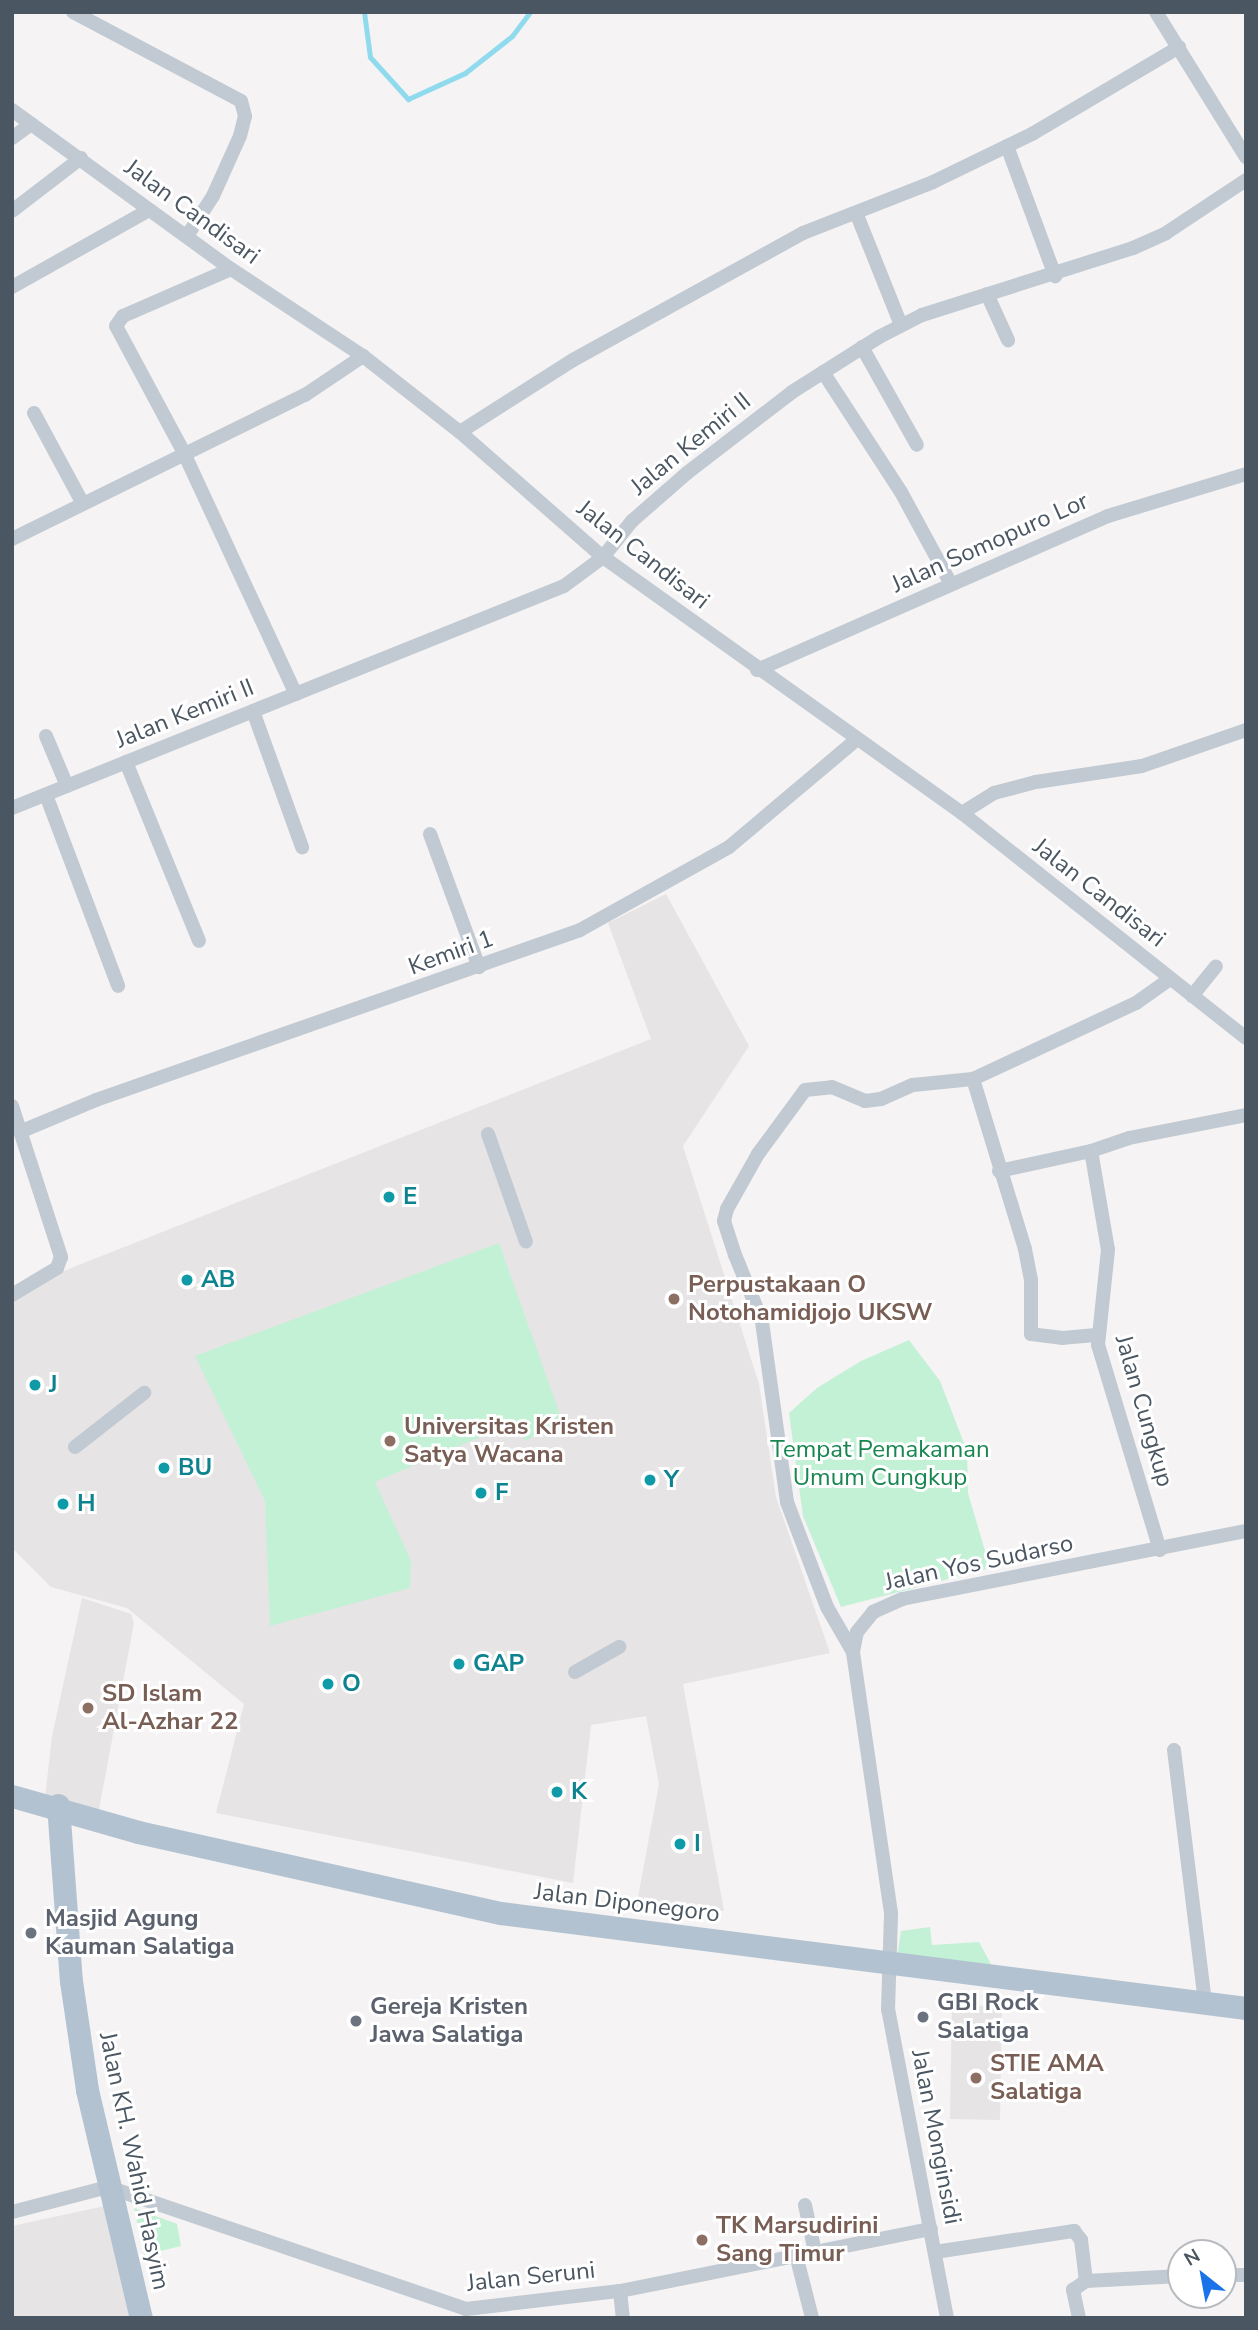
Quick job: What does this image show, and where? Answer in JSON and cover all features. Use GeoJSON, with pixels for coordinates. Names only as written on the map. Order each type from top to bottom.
{"type":"FeatureCollection","features":[{"type":"Feature","properties":{"kind":"main road","name":"Jalan Diponegoro"},"geometry":{"type":"LineString","coordinates":[[12,1796],[58,1805],[138,1832],[500,1913],[887,1965],[1246,2008]]}},
{"type":"Feature","properties":{"kind":"main road","name":"Jalan KH. Wahid Hasyim"},"geometry":{"type":"LineString","coordinates":[[58,1805],[71,1981],[87,2090],[141,2318]]}},
{"type":"Feature","properties":{"kind":"street"},"geometry":{"type":"LineString","coordinates":[[73,12],[241,101],[246,116],[240,136],[213,196],[187,236]]}},
{"type":"Feature","properties":{"kind":"street"},"geometry":{"type":"LineString","coordinates":[[1156,12],[1246,157]]}},
{"type":"Feature","properties":{"kind":"street"},"geometry":{"type":"LineString","coordinates":[[460,432],[573,360],[803,233],[857,215],[1007,146],[1179,47]]}},
{"type":"Feature","properties":{"kind":"street","name":"Jalan Candisari"},"geometry":{"type":"LineString","coordinates":[[12,110],[81,158],[230,270],[363,356],[460,432],[603,557],[855,741],[962,813],[1246,1038]]}},
{"type":"Feature","properties":{"kind":"street"},"geometry":{"type":"LineString","coordinates":[[12,138],[31,124]]}},
{"type":"Feature","properties":{"kind":"street"},"geometry":{"type":"LineString","coordinates":[[1007,146],[1055,276]]}},
{"type":"Feature","properties":{"kind":"street"},"geometry":{"type":"LineString","coordinates":[[12,211],[81,158]]}},
{"type":"Feature","properties":{"kind":"street","name":"Jalan Kemiri II"},"geometry":{"type":"LineString","coordinates":[[12,808],[564,586],[603,557],[632,521],[687,473],[822,372],[862,347],[901,325],[987,295],[1055,276],[1166,233],[1246,180]]}},
{"type":"Feature","properties":{"kind":"street"},"geometry":{"type":"LineString","coordinates":[[12,287],[149,210]]}},
{"type":"Feature","properties":{"kind":"street"},"geometry":{"type":"LineString","coordinates":[[857,215],[901,325]]}},
{"type":"Feature","properties":{"kind":"street"},"geometry":{"type":"LineString","coordinates":[[230,270],[123,316],[116,326],[183,451],[296,694]]}},
{"type":"Feature","properties":{"kind":"street"},"geometry":{"type":"LineString","coordinates":[[987,295],[1008,340]]}},
{"type":"Feature","properties":{"kind":"street"},"geometry":{"type":"LineString","coordinates":[[862,347],[917,445]]}},
{"type":"Feature","properties":{"kind":"street"},"geometry":{"type":"LineString","coordinates":[[12,539],[183,451],[305,395],[363,356]]}},
{"type":"Feature","properties":{"kind":"street"},"geometry":{"type":"LineString","coordinates":[[822,372],[901,492],[951,584]]}},
{"type":"Feature","properties":{"kind":"street"},"geometry":{"type":"LineString","coordinates":[[34,413],[83,504]]}},
{"type":"Feature","properties":{"kind":"street","name":"Jalan Somopuro Lor"},"geometry":{"type":"LineString","coordinates":[[757,670],[1108,516],[1246,474]]}},
{"type":"Feature","properties":{"kind":"street"},"geometry":{"type":"LineString","coordinates":[[253,711],[302,846]]}},
{"type":"Feature","properties":{"kind":"street"},"geometry":{"type":"LineString","coordinates":[[962,813],[994,793],[1142,766],[1246,730]]}},
{"type":"Feature","properties":{"kind":"street"},"geometry":{"type":"LineString","coordinates":[[46,736],[67,786]]}},
{"type":"Feature","properties":{"kind":"street","name":"Kemiri 1"},"geometry":{"type":"LineString","coordinates":[[22,1132],[96,1100],[580,930],[729,847],[855,741]]}},
{"type":"Feature","properties":{"kind":"street"},"geometry":{"type":"LineString","coordinates":[[126,762],[199,941]]}},
{"type":"Feature","properties":{"kind":"street"},"geometry":{"type":"LineString","coordinates":[[46,795],[118,986]]}},
{"type":"Feature","properties":{"kind":"street"},"geometry":{"type":"LineString","coordinates":[[430,834],[479,967]]}},
{"type":"Feature","properties":{"kind":"street"},"geometry":{"type":"LineString","coordinates":[[1192,996],[1216,966]]}},
{"type":"Feature","properties":{"kind":"street"},"geometry":{"type":"LineString","coordinates":[[853,1652],[827,1606],[790,1514],[762,1321],[724,1221],[727,1209],[768,1138],[804,1090],[832,1087],[865,1101],[880,1099],[913,1085],[973,1079],[1136,1003],[1170,979]]}},
{"type":"Feature","properties":{"kind":"street"},"geometry":{"type":"LineString","coordinates":[[973,1079],[1028,1265],[1031,1334],[1063,1338],[1096,1335]]}},
{"type":"Feature","properties":{"kind":"street"},"geometry":{"type":"LineString","coordinates":[[12,1295],[57,1268],[61,1257],[13,1111]]}},
{"type":"Feature","properties":{"kind":"street"},"geometry":{"type":"LineString","coordinates":[[999,1171],[1091,1151],[1129,1138],[1246,1115]]}},
{"type":"Feature","properties":{"kind":"street"},"geometry":{"type":"LineString","coordinates":[[488,1134],[526,1242]]}},
{"type":"Feature","properties":{"kind":"street","name":"Jalan Cungkup"},"geometry":{"type":"LineString","coordinates":[[1091,1151],[1108,1250],[1096,1335],[1160,1550]]}},
{"type":"Feature","properties":{"kind":"street"},"geometry":{"type":"LineString","coordinates":[[75,1447],[144,1393]]}},
{"type":"Feature","properties":{"kind":"street","name":"Jalan Yos Sudarso"},"geometry":{"type":"LineString","coordinates":[[887,1965],[891,1913],[853,1652],[863,1622],[888,1602],[1246,1531]]}},
{"type":"Feature","properties":{"kind":"street"},"geometry":{"type":"LineString","coordinates":[[575,1672],[619,1647]]}},
{"type":"Feature","properties":{"kind":"street"},"geometry":{"type":"LineString","coordinates":[[1174,1750],[1205,2001]]}},
{"type":"Feature","properties":{"kind":"street","name":"Jalan Monginsidi"},"geometry":{"type":"LineString","coordinates":[[887,1965],[888,2010],[947,2318]]}},
{"type":"Feature","properties":{"kind":"street"},"geometry":{"type":"LineString","coordinates":[[12,2212],[108,2187]]}},
{"type":"Feature","properties":{"kind":"street","name":"Jalan Seruni"},"geometry":{"type":"LineString","coordinates":[[108,2187],[442,2304],[488,2309],[620,2291],[930,2229]]}},
{"type":"Feature","properties":{"kind":"street"},"geometry":{"type":"LineString","coordinates":[[805,2205],[815,2252]]}},
{"type":"Feature","properties":{"kind":"street"},"geometry":{"type":"LineString","coordinates":[[934,2252],[1076,2231],[1082,2241],[1086,2281]]}},
{"type":"Feature","properties":{"kind":"street"},"geometry":{"type":"LineString","coordinates":[[796,2255],[812,2318]]}},
{"type":"Feature","properties":{"kind":"street"},"geometry":{"type":"LineString","coordinates":[[1079,2318],[1073,2290],[1086,2281],[1167,2277]]}},
{"type":"Feature","properties":{"kind":"street"},"geometry":{"type":"LineString","coordinates":[[620,2291],[623,2318]]}},
{"type":"Feature","properties":{"kind":"shaded area","name":"Universitas Kristen Satya Wacana"},"geometry":{"type":"Polygon","coordinates":[[[666,894],[749,1046],[683,1146],[759,1384],[776,1497],[830,1653],[683,1684],[724,1911],[636,1908],[659,1784],[646,1716],[591,1725],[573,1883],[216,1813],[244,1704],[127,1608],[51,1587],[12,1548],[12,1301],[61,1272],[651,1039],[608,923],[666,894]]]}},
{"type":"Feature","properties":{"kind":"shaded area","name":"SD Islam Al-Azhar 22"},"geometry":{"type":"Polygon","coordinates":[[[82,1598],[131,1614],[134,1623],[97,1820],[44,1806],[52,1736],[82,1598]]]}},
{"type":"Feature","properties":{"kind":"shaded area","name":"STIE AMA Salatiga"},"geometry":{"type":"Polygon","coordinates":[[[952,2005],[1002,2006],[1000,2120],[950,2119],[952,2005]]]}},
{"type":"Feature","properties":{"kind":"shaded area"},"geometry":{"type":"Polygon","coordinates":[[[105,2206],[132,2318],[12,2318],[12,2226],[105,2206]]]}},
{"type":"Feature","properties":{"kind":"green space"},"geometry":{"type":"Polygon","coordinates":[[[499,1243],[562,1420],[525,1441],[513,1423],[375,1482],[411,1561],[410,1588],[270,1626],[265,1501],[195,1356],[499,1243]]]}},
{"type":"Feature","properties":{"kind":"green space","name":"Tempat Pemakaman Umum Cungkup"},"geometry":{"type":"Polygon","coordinates":[[[909,1340],[940,1381],[967,1451],[968,1493],[990,1568],[841,1607],[803,1516],[789,1413],[817,1388],[861,1361],[909,1340]]]}},
{"type":"Feature","properties":{"kind":"green space"},"geometry":{"type":"Polygon","coordinates":[[[930,1927],[932,1945],[979,1942],[993,1968],[897,1957],[901,1931],[930,1927]]]}},
{"type":"Feature","properties":{"kind":"green space"},"geometry":{"type":"Polygon","coordinates":[[[134,2208],[177,2224],[181,2246],[144,2255],[134,2208]]]}},
{"type":"Feature","properties":{"kind":"waterway"},"geometry":{"type":"LineString","coordinates":[[364,12],[370,57],[408,99],[465,73],[512,36],[530,12]]}},
{"type":"Feature","properties":{"kind":"place","name":"E"},"geometry":{"type":"Point","coordinates":[389,1197]}},
{"type":"Feature","properties":{"kind":"place","name":"AB"},"geometry":{"type":"Point","coordinates":[187,1280]}},
{"type":"Feature","properties":{"kind":"place","name":"Perpustakaan O Notohamidjojo UKSW"},"geometry":{"type":"Point","coordinates":[674,1299]}},
{"type":"Feature","properties":{"kind":"place","name":"J"},"geometry":{"type":"Point","coordinates":[35,1385]}},
{"type":"Feature","properties":{"kind":"place","name":"Universitas Kristen Satya Wacana"},"geometry":{"type":"Point","coordinates":[390,1441]}},
{"type":"Feature","properties":{"kind":"place","name":"BU"},"geometry":{"type":"Point","coordinates":[164,1468]}},
{"type":"Feature","properties":{"kind":"place","name":"Y"},"geometry":{"type":"Point","coordinates":[650,1480]}},
{"type":"Feature","properties":{"kind":"place","name":"F"},"geometry":{"type":"Point","coordinates":[481,1493]}},
{"type":"Feature","properties":{"kind":"place","name":"H"},"geometry":{"type":"Point","coordinates":[63,1504]}},
{"type":"Feature","properties":{"kind":"place","name":"GAP"},"geometry":{"type":"Point","coordinates":[459,1664]}},
{"type":"Feature","properties":{"kind":"place","name":"O"},"geometry":{"type":"Point","coordinates":[328,1684]}},
{"type":"Feature","properties":{"kind":"place","name":"SD Islam Al-Azhar 22"},"geometry":{"type":"Point","coordinates":[88,1708]}},
{"type":"Feature","properties":{"kind":"place","name":"K"},"geometry":{"type":"Point","coordinates":[557,1792]}},
{"type":"Feature","properties":{"kind":"place","name":"I"},"geometry":{"type":"Point","coordinates":[680,1844]}},
{"type":"Feature","properties":{"kind":"place","name":"Masjid Agung Kauman Salatiga"},"geometry":{"type":"Point","coordinates":[31,1933]}},
{"type":"Feature","properties":{"kind":"place","name":"GBI Rock Salatiga"},"geometry":{"type":"Point","coordinates":[923,2017]}},
{"type":"Feature","properties":{"kind":"place","name":"Gereja Kristen Jawa Salatiga"},"geometry":{"type":"Point","coordinates":[356,2021]}},
{"type":"Feature","properties":{"kind":"place","name":"STIE AMA Salatiga"},"geometry":{"type":"Point","coordinates":[976,2078]}},
{"type":"Feature","properties":{"kind":"place","name":"TK Marsudirini Sang Timur"},"geometry":{"type":"Point","coordinates":[702,2240]}}]}
